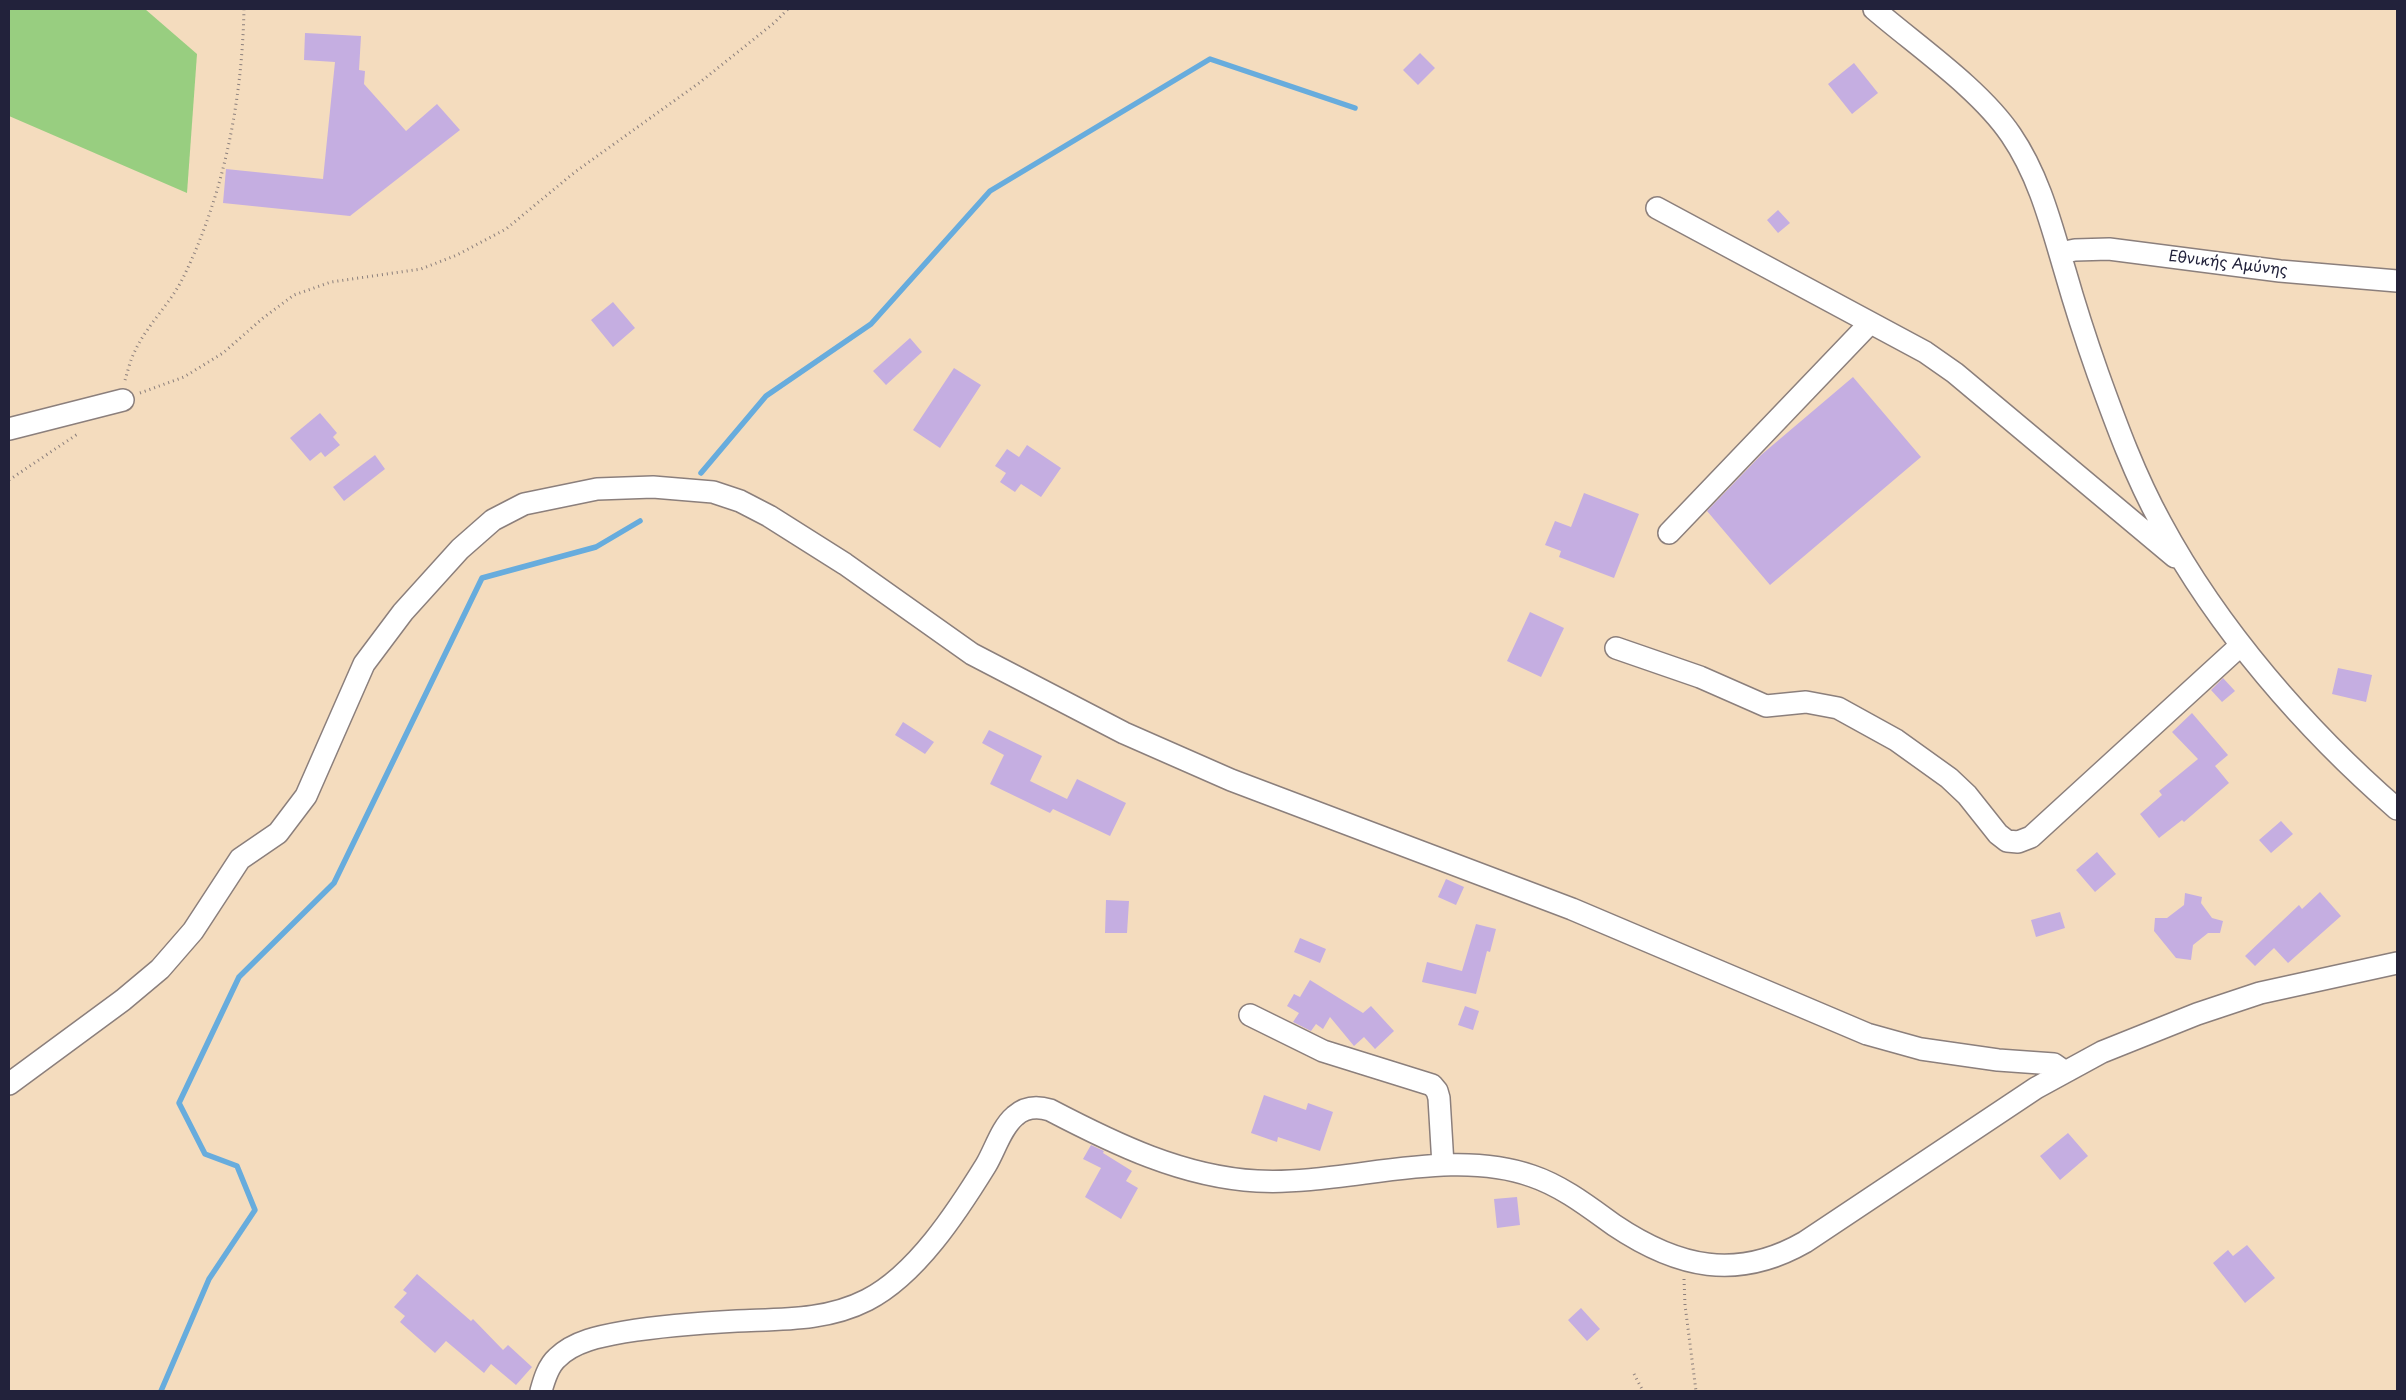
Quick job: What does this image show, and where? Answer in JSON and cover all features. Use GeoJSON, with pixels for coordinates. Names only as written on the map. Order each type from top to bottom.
{"type":"FeatureCollection","features":[{"type":"Feature","properties":{"kind":"street"},"geometry":{"type":"LineString","coordinates":[[1874,9],[1971,90],[2003,123],[2019,147],[2034,176],[2098,374],[2131,460],[2160,522],[2208,602],[2241,645],[2312,726],[2397,809]]}},
{"type":"Feature","properties":{"kind":"street"},"geometry":{"type":"LineString","coordinates":[[1657,208],[1925,352],[1954,373],[2187,567]]}},
{"type":"Feature","properties":{"kind":"street","name":"Εθνικής Αμύνης"},"geometry":{"type":"LineString","coordinates":[[2060,253],[2075,250],[2109,249],[2280,271],[2397,282]]}},
{"type":"Feature","properties":{"kind":"street"},"geometry":{"type":"LineString","coordinates":[[1669,533],[1870,323]]}},
{"type":"Feature","properties":{"kind":"street"},"geometry":{"type":"LineString","coordinates":[[9,428],[123,400]]}},
{"type":"Feature","properties":{"kind":"street"},"geometry":{"type":"LineString","coordinates":[[9,1084],[115,1006],[160,969],[193,932],[240,859],[278,833],[306,796],[364,664],[403,612],[460,549],[493,520],[524,504],[597,489],[653,487],[713,492],[769,516],[845,564],[972,654],[1124,732],[1222,777],[1318,815],[1572,909],[1874,1037],[1942,1052],[2054,1064],[2064,1071]]}},
{"type":"Feature","properties":{"kind":"street"},"geometry":{"type":"LineString","coordinates":[[1616,648],[1700,677],[1766,706],[1806,702],[1838,708],[1896,740],[1948,778],[1967,794],[1998,834],[2007,841],[2018,842],[2031,837],[2241,645]]}},
{"type":"Feature","properties":{"kind":"street"},"geometry":{"type":"LineString","coordinates":[[541,1391],[552,1364],[558,1356],[578,1344],[596,1338],[676,1325],[810,1317],[866,1301],[891,1285],[909,1269],[943,1228],[971,1187],[1008,1124],[1026,1110],[1042,1108],[1050,1110],[1124,1147],[1197,1172],[1223,1177],[1274,1181],[1334,1178],[1443,1165],[1486,1166],[1533,1176],[1568,1194],[1630,1235],[1683,1259],[1706,1264],[1730,1266],[1750,1264],[1786,1253],[1805,1242],[1955,1141],[2064,1071],[2128,1041],[2230,1003],[2299,983],[2397,963]]}},
{"type":"Feature","properties":{"kind":"street"},"geometry":{"type":"LineString","coordinates":[[1250,1015],[1323,1051],[1432,1085],[1437,1091],[1439,1098],[1443,1165]]}},
{"type":"Feature","properties":{"kind":"path"},"geometry":{"type":"LineString","coordinates":[[244,9],[243,52],[234,120],[214,204],[182,279],[135,351],[124,382],[123,400],[184,377],[215,358],[294,295],[331,282],[421,269],[457,255],[506,229],[575,172],[698,83],[774,23],[788,9]]}},
{"type":"Feature","properties":{"kind":"path"},"geometry":{"type":"LineString","coordinates":[[9,480],[81,431]]}},
{"type":"Feature","properties":{"kind":"path"},"geometry":{"type":"LineString","coordinates":[[1683,1259],[1685,1305],[1696,1391]]}},
{"type":"Feature","properties":{"kind":"path"},"geometry":{"type":"LineString","coordinates":[[1634,1374],[1643,1391]]}},
{"type":"Feature","properties":{"kind":"green space"},"geometry":{"type":"Polygon","coordinates":[[[9,9],[145,9],[197,54],[187,193],[9,116],[9,9]]]}},
{"type":"Feature","properties":{"kind":"building"},"geometry":{"type":"Polygon","coordinates":[[[305,33],[361,36],[359,70],[365,71],[364,84],[406,131],[437,104],[460,130],[350,216],[223,203],[226,169],[323,179],[335,62],[304,60],[305,33]]]}},
{"type":"Feature","properties":{"kind":"building"},"geometry":{"type":"Polygon","coordinates":[[[1420,53],[1435,68],[1418,85],[1403,70],[1420,53]]]}},
{"type":"Feature","properties":{"kind":"building"},"geometry":{"type":"Polygon","coordinates":[[[1854,63],[1878,93],[1852,114],[1828,84],[1854,63]]]}},
{"type":"Feature","properties":{"kind":"building"},"geometry":{"type":"Polygon","coordinates":[[[1778,210],[1790,223],[1778,233],[1767,220],[1778,210]]]}},
{"type":"Feature","properties":{"kind":"building"},"geometry":{"type":"Polygon","coordinates":[[[613,302],[635,328],[613,347],[591,320],[613,302]]]}},
{"type":"Feature","properties":{"kind":"building"},"geometry":{"type":"Polygon","coordinates":[[[910,338],[922,352],[886,385],[873,371],[910,338]]]}},
{"type":"Feature","properties":{"kind":"building"},"geometry":{"type":"Polygon","coordinates":[[[954,368],[981,385],[940,448],[913,430],[954,368]]]}},
{"type":"Feature","properties":{"kind":"building"},"geometry":{"type":"Polygon","coordinates":[[[1853,377],[1921,457],[1770,585],[1707,511],[1761,455],[1853,377]]]}},
{"type":"Feature","properties":{"kind":"building"},"geometry":{"type":"Polygon","coordinates":[[[320,413],[337,433],[333,437],[340,445],[325,457],[321,452],[310,461],[290,438],[320,413]]]}},
{"type":"Feature","properties":{"kind":"building"},"geometry":{"type":"Polygon","coordinates":[[[1027,445],[1061,468],[1041,497],[1021,484],[1015,492],[1000,482],[1006,473],[995,466],[1007,449],[1019,457],[1027,445]]]}},
{"type":"Feature","properties":{"kind":"building"},"geometry":{"type":"Polygon","coordinates":[[[375,455],[385,469],[344,501],[333,487],[375,455]]]}},
{"type":"Feature","properties":{"kind":"building"},"geometry":{"type":"Polygon","coordinates":[[[1584,493],[1639,514],[1614,578],[1559,557],[1561,551],[1545,545],[1555,521],[1571,527],[1584,493]]]}},
{"type":"Feature","properties":{"kind":"building"},"geometry":{"type":"Polygon","coordinates":[[[1530,612],[1564,628],[1541,677],[1507,661],[1530,612]]]}},
{"type":"Feature","properties":{"kind":"building"},"geometry":{"type":"Polygon","coordinates":[[[2338,668],[2372,675],[2366,702],[2332,694],[2338,668]]]}},
{"type":"Feature","properties":{"kind":"building"},"geometry":{"type":"Polygon","coordinates":[[[2223,678],[2235,691],[2222,702],[2211,690],[2223,678]]]}},
{"type":"Feature","properties":{"kind":"building"},"geometry":{"type":"Polygon","coordinates":[[[2192,713],[2228,755],[2215,766],[2229,783],[2184,822],[2182,820],[2159,838],[2140,814],[2162,795],[2159,791],[2198,759],[2172,732],[2192,713]]]}},
{"type":"Feature","properties":{"kind":"building"},"geometry":{"type":"Polygon","coordinates":[[[903,722],[934,742],[925,754],[895,735],[903,722]]]}},
{"type":"Feature","properties":{"kind":"building"},"geometry":{"type":"Polygon","coordinates":[[[989,730],[1042,756],[1030,781],[1067,799],[1077,779],[1126,803],[1110,836],[1053,809],[1050,813],[990,784],[1004,755],[982,743],[989,730]]]}},
{"type":"Feature","properties":{"kind":"building"},"geometry":{"type":"Polygon","coordinates":[[[2281,821],[2293,834],[2271,853],[2259,840],[2281,821]]]}},
{"type":"Feature","properties":{"kind":"building"},"geometry":{"type":"Polygon","coordinates":[[[2097,852],[2116,874],[2095,892],[2076,870],[2097,852]]]}},
{"type":"Feature","properties":{"kind":"building"},"geometry":{"type":"Polygon","coordinates":[[[1446,879],[1464,887],[1456,905],[1438,897],[1446,879]]]}},
{"type":"Feature","properties":{"kind":"building"},"geometry":{"type":"Polygon","coordinates":[[[2320,892],[2341,916],[2288,963],[2274,948],[2255,966],[2245,956],[2299,905],[2302,909],[2320,892]]]}},
{"type":"Feature","properties":{"kind":"building"},"geometry":{"type":"Polygon","coordinates":[[[2185,893],[2202,897],[2201,903],[2212,918],[2223,921],[2220,933],[2208,933],[2193,945],[2191,960],[2176,958],[2154,931],[2155,918],[2167,918],[2184,905],[2185,893]]]}},
{"type":"Feature","properties":{"kind":"building"},"geometry":{"type":"Polygon","coordinates":[[[1106,900],[1129,901],[1127,933],[1105,933],[1106,900]]]}},
{"type":"Feature","properties":{"kind":"building"},"geometry":{"type":"Polygon","coordinates":[[[2060,912],[2065,928],[2036,937],[2031,920],[2060,912]]]}},
{"type":"Feature","properties":{"kind":"building"},"geometry":{"type":"Polygon","coordinates":[[[1476,924],[1496,929],[1490,952],[1487,951],[1476,994],[1422,982],[1427,962],[1462,971],[1476,924]]]}},
{"type":"Feature","properties":{"kind":"building"},"geometry":{"type":"Polygon","coordinates":[[[1300,938],[1326,949],[1320,963],[1294,952],[1300,938]]]}},
{"type":"Feature","properties":{"kind":"building"},"geometry":{"type":"Polygon","coordinates":[[[1310,980],[1363,1013],[1371,1006],[1394,1031],[1375,1049],[1364,1037],[1354,1046],[1330,1017],[1323,1029],[1316,1024],[1311,1031],[1293,1022],[1299,1013],[1287,1006],[1294,994],[1300,997],[1310,980]]]}},
{"type":"Feature","properties":{"kind":"building"},"geometry":{"type":"Polygon","coordinates":[[[1465,1006],[1479,1011],[1473,1030],[1458,1025],[1465,1006]]]}},
{"type":"Feature","properties":{"kind":"building"},"geometry":{"type":"Polygon","coordinates":[[[1264,1095],[1306,1110],[1308,1103],[1333,1112],[1320,1151],[1278,1137],[1277,1142],[1251,1133],[1264,1095]]]}},
{"type":"Feature","properties":{"kind":"building"},"geometry":{"type":"Polygon","coordinates":[[[2068,1133],[2088,1156],[2060,1180],[2040,1156],[2068,1133]]]}},
{"type":"Feature","properties":{"kind":"building"},"geometry":{"type":"Polygon","coordinates":[[[1091,1145],[1104,1151],[1103,1153],[1132,1171],[1126,1181],[1138,1188],[1121,1219],[1085,1197],[1101,1168],[1083,1159],[1091,1145]]]}},
{"type":"Feature","properties":{"kind":"building"},"geometry":{"type":"Polygon","coordinates":[[[1517,1197],[1520,1225],[1497,1228],[1494,1199],[1517,1197]]]}},
{"type":"Feature","properties":{"kind":"building"},"geometry":{"type":"Polygon","coordinates":[[[2247,1245],[2275,1278],[2245,1303],[2213,1263],[2228,1250],[2233,1256],[2247,1245]]]}},
{"type":"Feature","properties":{"kind":"building"},"geometry":{"type":"Polygon","coordinates":[[[417,1274],[471,1321],[473,1319],[503,1350],[508,1345],[532,1367],[516,1385],[491,1364],[484,1373],[446,1341],[435,1353],[400,1322],[405,1316],[394,1307],[407,1293],[403,1290],[417,1274]]]}},
{"type":"Feature","properties":{"kind":"building"},"geometry":{"type":"Polygon","coordinates":[[[1581,1308],[1600,1329],[1587,1341],[1568,1320],[1581,1308]]]}},
{"type":"Feature","properties":{"kind":"waterway"},"geometry":{"type":"LineString","coordinates":[[701,473],[766,396],[871,324],[990,191],[1210,59],[1355,108]]}},
{"type":"Feature","properties":{"kind":"waterway"},"geometry":{"type":"LineString","coordinates":[[161,1391],[209,1279],[255,1210],[237,1166],[205,1154],[179,1103],[239,977],[334,883],[482,578],[596,547],[640,521]]}}]}
